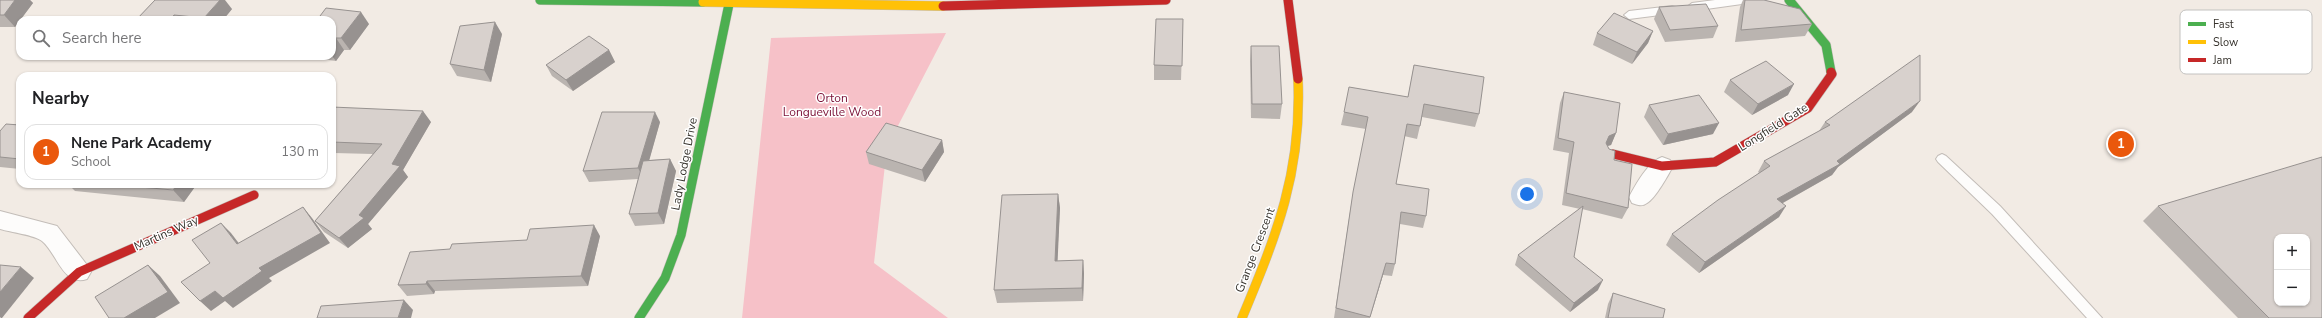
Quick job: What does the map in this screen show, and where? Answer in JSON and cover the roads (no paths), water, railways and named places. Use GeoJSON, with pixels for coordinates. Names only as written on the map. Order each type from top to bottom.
{"type":"FeatureCollection","features":[{"type":"Feature","properties":{"kind":"street"},"geometry":{"type":"LineString","coordinates":[[540,0],[729,4],[948,6],[1166,0]]}},
{"type":"Feature","properties":{"kind":"street","name":"Grange Crescent"},"geometry":{"type":"LineString","coordinates":[[1242,318],[1280,225],[1294,168],[1300,115],[1288,0]]}},
{"type":"Feature","properties":{"kind":"street","name":"Longfield Gate"},"geometry":{"type":"LineString","coordinates":[[1613,154],[1662,166],[1715,162],[1808,108],[1832,74],[1826,45],[1789,0]]}},
{"type":"Feature","properties":{"kind":"street","name":"Lady Lodge Drive"},"geometry":{"type":"LineString","coordinates":[[639,318],[651,306],[674,261],[686,212],[729,4]]}},
{"type":"Feature","properties":{"kind":"street"},"geometry":{"type":"LineString","coordinates":[[1640,198],[1662,166]]}},
{"type":"Feature","properties":{"kind":"street","name":"Martins Way"},"geometry":{"type":"LineString","coordinates":[[28,318],[79,272],[254,195]]}},
{"type":"Feature","properties":{"kind":"street"},"geometry":{"type":"LineString","coordinates":[[0,220],[49,233],[79,272]]}},
{"type":"Feature","properties":{"kind":"lane"},"geometry":{"type":"LineString","coordinates":[[1629,16],[1742,0]]}},
{"type":"Feature","properties":{"kind":"lane"},"geometry":{"type":"LineString","coordinates":[[1942,159],[1996,210],[2095,318]]}},
{"type":"Feature","properties":{"kind":"place","name":"Nene Park Academy"},"geometry":{"type":"Point","coordinates":[2121,144]}},
{"type":"Feature","properties":{"kind":"park label","name":"Orton Longueville Wood"},"geometry":{"type":"Point","coordinates":[832,105]}}]}
